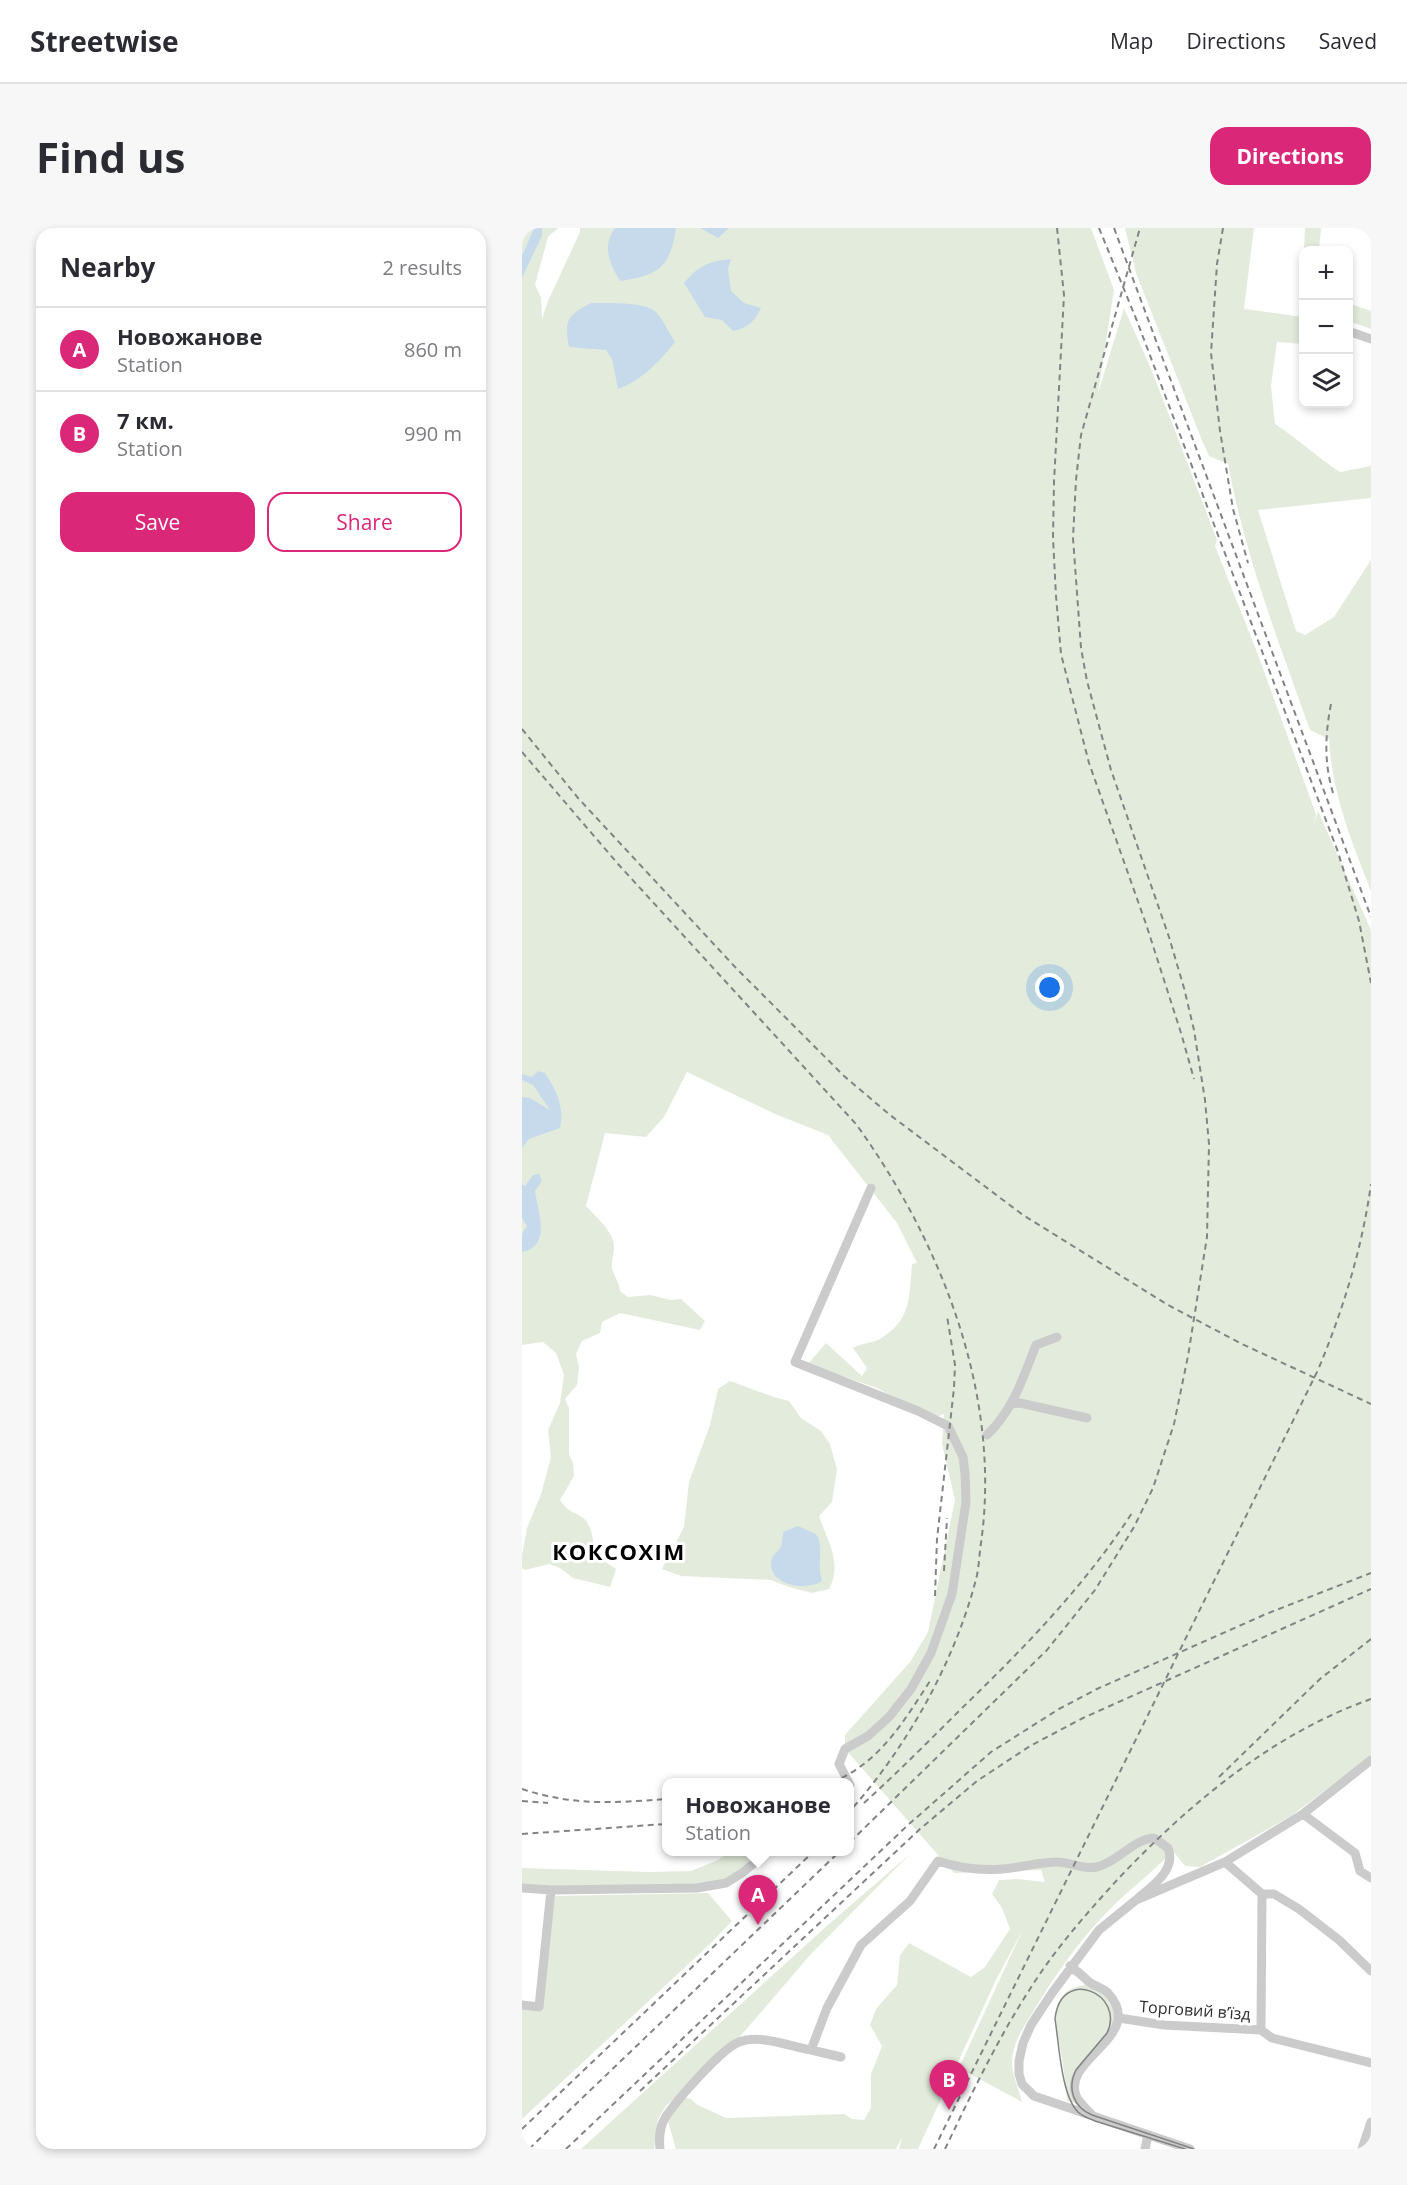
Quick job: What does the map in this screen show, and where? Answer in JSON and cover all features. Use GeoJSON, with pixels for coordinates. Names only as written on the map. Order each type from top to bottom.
{"type":"FeatureCollection","features":[{"type":"Feature","properties":{"kind":"street"},"geometry":{"type":"LineString","coordinates":[[1353,333],[1371,339]]}},
{"type":"Feature","properties":{"kind":"street"},"geometry":{"type":"LineString","coordinates":[[847,1778],[839,1764],[845,1749],[868,1736],[889,1717],[911,1689],[931,1653],[952,1594],[966,1502],[963,1456],[948,1426],[918,1411],[795,1362],[871,1188]]}},
{"type":"Feature","properties":{"kind":"street"},"geometry":{"type":"LineString","coordinates":[[987,1435],[1000,1423],[1012,1404],[1036,1345],[1057,1337]]}},
{"type":"Feature","properties":{"kind":"street"},"geometry":{"type":"LineString","coordinates":[[1012,1404],[1020,1403],[1087,1418]]}},
{"type":"Feature","properties":{"kind":"street"},"geometry":{"type":"LineString","coordinates":[[1136,1900],[1225,1862],[1303,1814],[1371,1760]]}},
{"type":"Feature","properties":{"kind":"street"},"geometry":{"type":"LineString","coordinates":[[1303,1814],[1355,1853],[1360,1871],[1371,1878]]}},
{"type":"Feature","properties":{"kind":"street"},"geometry":{"type":"LineString","coordinates":[[811,2050],[827,2008],[861,1945],[910,1901],[938,1862],[956,1867],[981,1869],[1002,1869],[1059,1862],[1097,1867],[1148,1839],[1154,1838],[1168,1848],[1170,1862],[1160,1879],[1099,1930],[1070,1966],[1031,2025],[1023,2043],[1019,2074],[1022,2084],[1030,2093],[1095,2118],[1190,2149]]}},
{"type":"Feature","properties":{"kind":"street"},"geometry":{"type":"LineString","coordinates":[[522,1888],[550,1890],[698,1888],[726,1882],[742,1873],[762,1856]]}},
{"type":"Feature","properties":{"kind":"street"},"geometry":{"type":"LineString","coordinates":[[1225,1862],[1262,1894],[1274,1894],[1299,1909],[1339,1940],[1371,1971]]}},
{"type":"Feature","properties":{"kind":"street"},"geometry":{"type":"LineString","coordinates":[[522,2005],[538,2007],[550,1890]]}},
{"type":"Feature","properties":{"kind":"street"},"geometry":{"type":"LineString","coordinates":[[1261,2030],[1262,1894]]}},
{"type":"Feature","properties":{"kind":"street"},"geometry":{"type":"LineString","coordinates":[[1070,1966],[1084,1975],[1089,1982],[1107,1992],[1115,2003],[1119,2018],[1106,2041],[1083,2067],[1076,2083],[1078,2098],[1095,2118]]}},
{"type":"Feature","properties":{"kind":"street","name":"Торговий в’їзд"},"geometry":{"type":"LineString","coordinates":[[1119,2018],[1164,2025],[1261,2030],[1272,2038],[1371,2063]]}},
{"type":"Feature","properties":{"kind":"street"},"geometry":{"type":"LineString","coordinates":[[660,2149],[658,2136],[664,2119],[713,2061],[738,2042],[759,2039],[841,2057]]}},
{"type":"Feature","properties":{"kind":"street"},"geometry":{"type":"LineString","coordinates":[[1362,2149],[1371,2122]]}},
{"type":"Feature","properties":{"kind":"street"},"geometry":{"type":"LineString","coordinates":[[1145,2149],[1148,2135]]}},
{"type":"Feature","properties":{"kind":"green space"},"geometry":{"type":"Polygon","coordinates":[[[522,228],[534,228],[522,255],[522,228]]]}},
{"type":"Feature","properties":{"kind":"green space"},"geometry":{"type":"Polygon","coordinates":[[[542,228],[558,228],[548,237],[535,285],[541,297],[542,319],[580,228],[1091,228],[1114,290],[1098,393],[1124,308],[1152,371],[1217,540],[1215,546],[1257,652],[1316,814],[1313,826],[1318,811],[1371,930],[1371,1756],[1291,1816],[1200,1867],[1185,1866],[1173,1851],[1116,1903],[1071,1955],[1019,2035],[1014,2049],[1012,2067],[1022,2102],[959,2068],[1023,1929],[995,1982],[918,2149],[899,2149],[902,2137],[896,2149],[676,2149],[668,2121],[683,2097],[726,2118],[844,2114],[852,2119],[864,2120],[871,2108],[871,2074],[882,2046],[870,2025],[876,2009],[897,1985],[900,1955],[909,1943],[971,1977],[985,1967],[1010,1929],[1002,1908],[992,1894],[999,1880],[1018,1879],[1045,1882],[1041,1870],[954,1873],[845,1749],[845,1735],[910,1662],[928,1632],[955,1500],[942,1444],[944,1414],[936,1417],[913,1408],[877,1388],[808,1364],[826,1343],[862,1376],[867,1368],[853,1348],[880,1339],[898,1324],[907,1306],[912,1264],[917,1263],[897,1223],[828,1135],[775,1114],[687,1072],[664,1117],[646,1137],[605,1133],[586,1206],[610,1233],[614,1244],[612,1268],[620,1291],[628,1297],[650,1295],[671,1300],[681,1299],[705,1321],[700,1330],[620,1313],[602,1322],[600,1333],[582,1341],[576,1354],[579,1367],[577,1385],[565,1399],[569,1408],[569,1454],[573,1463],[574,1476],[560,1500],[566,1508],[583,1518],[589,1525],[595,1555],[616,1569],[610,1587],[573,1578],[560,1568],[549,1564],[525,1570],[522,1568],[527,1528],[541,1494],[551,1457],[548,1430],[560,1403],[564,1375],[556,1353],[543,1342],[522,1345],[522,270],[542,228]]]}},
{"type":"Feature","properties":{"kind":"green space"},"geometry":{"type":"Polygon","coordinates":[[[1125,228],[1254,228],[1244,309],[1299,316],[1299,344],[1277,342],[1271,386],[1275,424],[1340,472],[1371,466],[1371,498],[1258,510],[1296,631],[1305,635],[1334,617],[1371,560],[1371,891],[1338,798],[1329,739],[1310,730],[1264,599],[1253,566],[1228,464],[1209,456],[1136,273],[1125,228]]]}},
{"type":"Feature","properties":{"kind":"green space"},"geometry":{"type":"Polygon","coordinates":[[[1305,228],[1321,228],[1319,246],[1304,246],[1305,228]]]}},
{"type":"Feature","properties":{"kind":"green space"},"geometry":{"type":"Polygon","coordinates":[[[1353,305],[1371,311],[1371,329],[1353,322],[1353,305]]]}},
{"type":"Feature","properties":{"kind":"green space"},"geometry":{"type":"Polygon","coordinates":[[[730,1381],[789,1401],[801,1418],[821,1431],[830,1444],[837,1469],[832,1502],[819,1516],[834,1561],[833,1580],[829,1589],[812,1593],[771,1580],[681,1576],[662,1569],[684,1527],[689,1482],[710,1425],[718,1389],[730,1381]]]}},
{"type":"Feature","properties":{"kind":"green space"},"geometry":{"type":"Polygon","coordinates":[[[910,1854],[811,1954],[731,2047],[666,2106],[658,2119],[654,2149],[581,2149],[829,1924],[910,1854]]]}},
{"type":"Feature","properties":{"kind":"green space"},"geometry":{"type":"Polygon","coordinates":[[[724,1856],[760,1856],[737,1876],[708,1886],[522,1888],[522,1868],[691,1871],[724,1856]]]}},
{"type":"Feature","properties":{"kind":"green space"},"geometry":{"type":"Polygon","coordinates":[[[708,1893],[732,1921],[522,2119],[522,2005],[539,2006],[555,1896],[708,1893]]]}},
{"type":"Feature","properties":{"kind":"green space"},"geometry":{"type":"Polygon","coordinates":[[[1090,1984],[1098,1986],[1119,2017],[1077,2079],[1082,2104],[1067,2101],[1056,2011],[1065,1993],[1075,1987],[1090,1984]]]}},
{"type":"Feature","properties":{"kind":"water"},"geometry":{"type":"Polygon","coordinates":[[[534,228],[542,228],[542,236],[522,278],[522,255],[534,228]]]}},
{"type":"Feature","properties":{"kind":"water"},"geometry":{"type":"Polygon","coordinates":[[[615,228],[676,228],[670,253],[660,268],[644,276],[620,281],[608,254],[609,241],[615,228]]]}},
{"type":"Feature","properties":{"kind":"water"},"geometry":{"type":"Polygon","coordinates":[[[700,228],[729,228],[718,238],[700,228]]]}},
{"type":"Feature","properties":{"kind":"water"},"geometry":{"type":"Polygon","coordinates":[[[731,259],[728,269],[731,291],[744,303],[761,308],[750,324],[733,331],[722,320],[705,317],[684,283],[704,265],[731,259]]]}},
{"type":"Feature","properties":{"kind":"water"},"geometry":{"type":"Polygon","coordinates":[[[591,303],[626,304],[652,309],[660,316],[675,342],[650,370],[618,389],[612,359],[606,350],[569,347],[567,325],[569,320],[577,311],[591,303]]]}},
{"type":"Feature","properties":{"kind":"water"},"geometry":{"type":"Polygon","coordinates":[[[538,1071],[545,1073],[553,1086],[560,1106],[560,1128],[529,1139],[522,1148],[522,1097],[530,1098],[550,1110],[533,1085],[522,1080],[522,1074],[532,1077],[538,1071]]]}},
{"type":"Feature","properties":{"kind":"water"},"geometry":{"type":"Polygon","coordinates":[[[539,1174],[542,1181],[535,1191],[541,1227],[540,1236],[531,1249],[522,1252],[522,1234],[527,1226],[522,1218],[522,1184],[525,1186],[533,1175],[539,1174]]]}},
{"type":"Feature","properties":{"kind":"water"},"geometry":{"type":"Polygon","coordinates":[[[798,1526],[816,1534],[820,1544],[822,1581],[808,1586],[790,1584],[776,1577],[772,1571],[771,1560],[781,1547],[783,1532],[798,1526]]]}},
{"type":"Feature","properties":{"kind":"tram line"},"geometry":{"type":"LineString","coordinates":[[1185,2149],[1095,2121],[1078,2112],[1072,2104],[1064,2081],[1055,2019],[1060,2002],[1068,1993],[1079,1989],[1090,1991],[1100,1997],[1108,2007],[1110,2019],[1107,2033],[1076,2070],[1073,2077],[1072,2090],[1080,2107],[1092,2115],[1194,2149]]}},
{"type":"Feature","properties":{"kind":"railway"},"geometry":{"type":"LineString","coordinates":[[1057,228],[1064,295],[1053,538],[1061,654],[1089,763],[1146,924],[1194,1079]]}},
{"type":"Feature","properties":{"kind":"railway"},"geometry":{"type":"LineString","coordinates":[[1099,228],[1137,321],[1338,852],[1359,921],[1371,983]]}},
{"type":"Feature","properties":{"kind":"railway"},"geometry":{"type":"LineString","coordinates":[[1114,228],[1371,917]]}},
{"type":"Feature","properties":{"kind":"railway"},"geometry":{"type":"LineString","coordinates":[[854,1838],[1047,1650],[1095,1590],[1134,1527],[1153,1488],[1174,1424],[1188,1356],[1207,1237],[1209,1144],[1205,1100],[1194,1030],[1184,988],[1169,937],[1111,770],[1087,681],[1081,648],[1073,538],[1081,435],[1140,228]]}},
{"type":"Feature","properties":{"kind":"railway"},"geometry":{"type":"LineString","coordinates":[[1223,228],[1217,264],[1211,353],[1220,431],[1233,509],[1248,563]]}},
{"type":"Feature","properties":{"kind":"railway"},"geometry":{"type":"LineString","coordinates":[[1331,704],[1326,749],[1333,793]]}},
{"type":"Feature","properties":{"kind":"railway"},"geometry":{"type":"LineString","coordinates":[[522,729],[578,798],[736,968],[844,1076],[890,1115],[1023,1215],[1168,1305],[1242,1344],[1371,1404]]}},
{"type":"Feature","properties":{"kind":"railway"},"geometry":{"type":"LineString","coordinates":[[522,752],[618,864],[856,1124],[887,1170],[914,1218],[938,1269],[958,1322],[973,1376],[982,1432],[985,1487],[976,1578],[966,1614],[941,1675],[908,1733],[854,1806]]}},
{"type":"Feature","properties":{"kind":"railway"},"geometry":{"type":"LineString","coordinates":[[934,2149],[1318,1370],[1336,1325],[1350,1279],[1371,1184]]}},
{"type":"Feature","properties":{"kind":"railway"},"geometry":{"type":"LineString","coordinates":[[935,1596],[937,1539],[955,1365],[947,1316]]}},
{"type":"Feature","properties":{"kind":"railway"},"geometry":{"type":"LineString","coordinates":[[864,1803],[1029,1641],[1094,1567],[1132,1513]]}},
{"type":"Feature","properties":{"kind":"railway"},"geometry":{"type":"LineString","coordinates":[[944,1571],[947,1518]]}},
{"type":"Feature","properties":{"kind":"railway"},"geometry":{"type":"LineString","coordinates":[[566,2149],[908,1825],[991,1752],[1059,1709],[1097,1689],[1266,1614],[1371,1573]]}},
{"type":"Feature","properties":{"kind":"railway"},"geometry":{"type":"LineString","coordinates":[[640,2091],[920,1829],[977,1781],[1030,1746],[1083,1718],[1371,1589]]}},
{"type":"Feature","properties":{"kind":"railway"},"geometry":{"type":"LineString","coordinates":[[1219,1777],[1320,1679],[1371,1639]]}},
{"type":"Feature","properties":{"kind":"railway"},"geometry":{"type":"LineString","coordinates":[[840,1778],[863,1764],[889,1740],[930,1681]]}},
{"type":"Feature","properties":{"kind":"railway"},"geometry":{"type":"LineString","coordinates":[[945,2149],[995,2048],[1030,1989],[1083,1918],[1118,1879],[1174,1824],[1234,1774],[1300,1731],[1371,1699]]}},
{"type":"Feature","properties":{"kind":"railway"},"geometry":{"type":"LineString","coordinates":[[522,1789],[576,1801],[662,1799]]}},
{"type":"Feature","properties":{"kind":"railway"},"geometry":{"type":"LineString","coordinates":[[522,1801],[548,1803]]}},
{"type":"Feature","properties":{"kind":"railway"},"geometry":{"type":"LineString","coordinates":[[522,1834],[662,1824]]}},
{"type":"Feature","properties":{"kind":"railway"},"geometry":{"type":"LineString","coordinates":[[522,2129],[809,1856]]}},
{"type":"Feature","properties":{"kind":"railway"},"geometry":{"type":"LineString","coordinates":[[529,2149],[835,1856]]}},
{"type":"Feature","properties":{"kind":"place","name":"Новожанове"},"geometry":{"type":"Point","coordinates":[758,1925]}},
{"type":"Feature","properties":{"kind":"place","name":"7 км."},"geometry":{"type":"Point","coordinates":[949,2110]}},
{"type":"Feature","properties":{"kind":"district","name":"КОКСОХІМ"},"geometry":{"type":"Point","coordinates":[619,1551]}}]}
